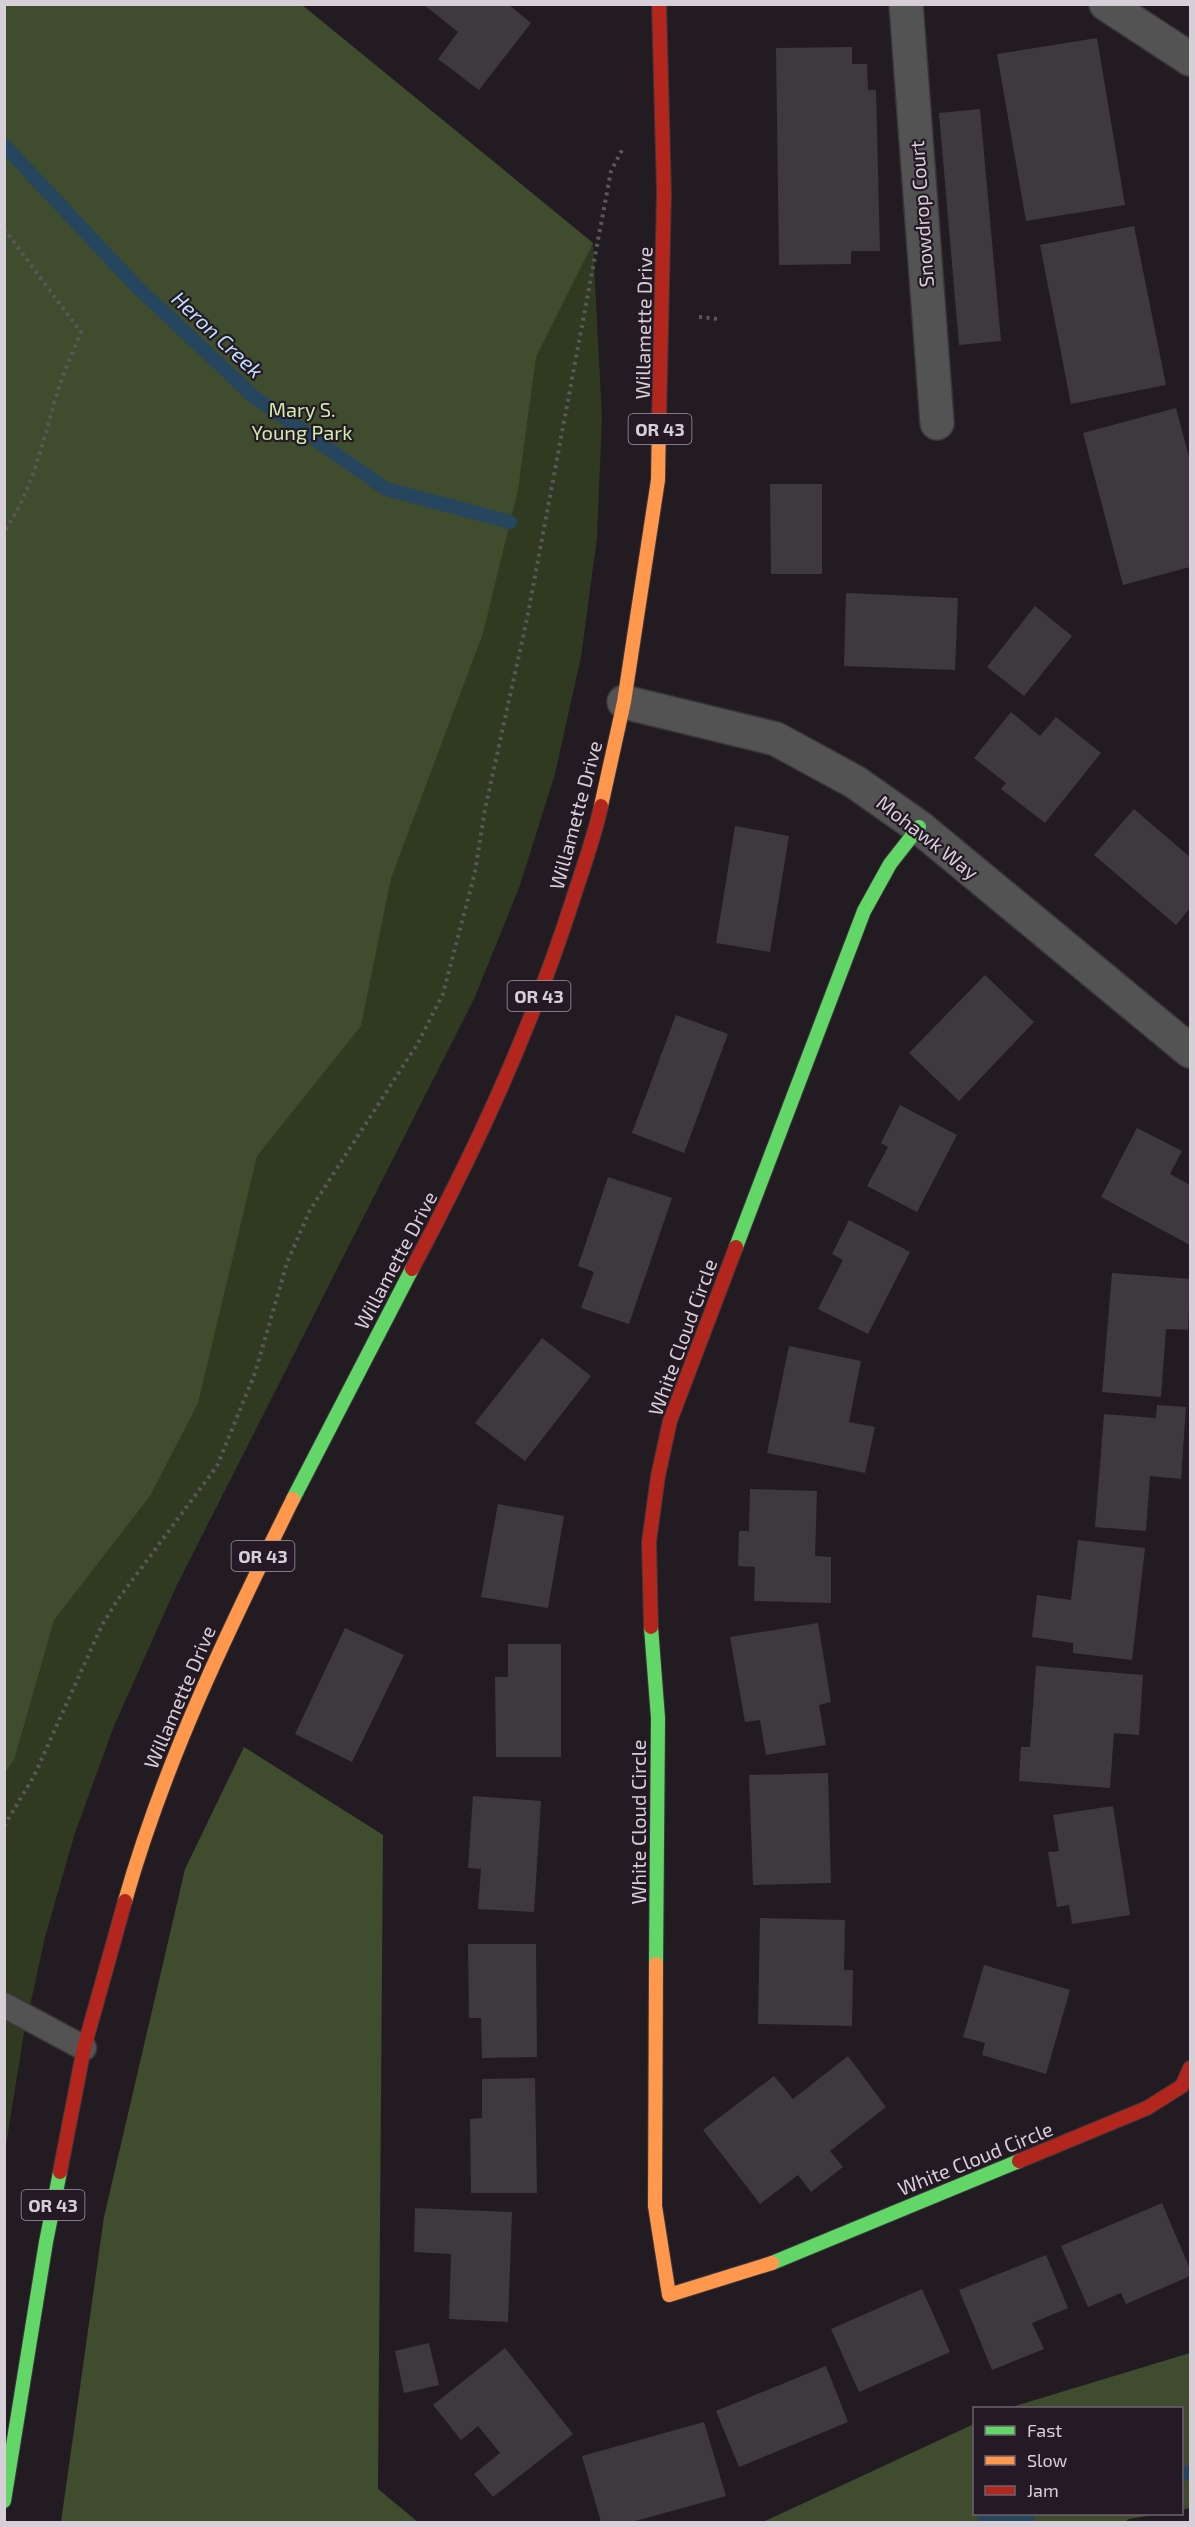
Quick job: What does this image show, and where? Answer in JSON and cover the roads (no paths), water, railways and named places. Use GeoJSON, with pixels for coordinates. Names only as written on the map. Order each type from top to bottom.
{"type":"FeatureCollection","features":[{"type":"Feature","properties":{"kind":"main road","name":"Willamette Drive"},"geometry":{"type":"LineString","coordinates":[[4,2501],[46,2242],[84,2048],[140,1849],[173,1757],[226,1634],[322,1439],[457,1185],[514,1062],[560,938],[600,813],[624,702],[658,480],[664,193],[659,4]]}},
{"type":"Feature","properties":{"kind":"main road","name":"White Cloud Circle"},"geometry":{"type":"LineString","coordinates":[[919,827],[890,864],[864,911],[670,1421],[658,1476],[649,1542],[649,1600],[658,1718],[655,2206],[669,2295],[761,2267],[1147,2108],[1182,2086],[1191,2068]]}},
{"type":"Feature","properties":{"kind":"street","name":"Snowdrop Court"},"geometry":{"type":"LineString","coordinates":[[906,4],[937,423]]}},
{"type":"Feature","properties":{"kind":"street"},"geometry":{"type":"LineString","coordinates":[[1106,4],[1191,58]]}},
{"type":"Feature","properties":{"kind":"street","name":"Mohawk Way"},"geometry":{"type":"LineString","coordinates":[[624,702],[776,739],[855,782],[919,827],[1191,1051]]}},
{"type":"Feature","properties":{"kind":"lane"},"geometry":{"type":"LineString","coordinates":[[4,2005],[84,2048]]}},
{"type":"Feature","properties":{"kind":"waterway","name":"Heron Creek"},"geometry":{"type":"LineString","coordinates":[[4,145],[137,287],[253,396],[386,489],[510,522]]}},
{"type":"Feature","properties":{"kind":"waterway"},"geometry":{"type":"LineString","coordinates":[[1183,2474],[1190,2472]]}},
{"type":"Feature","properties":{"kind":"waterway"},"geometry":{"type":"LineString","coordinates":[[984,2522],[1023,2515]]}},
{"type":"Feature","properties":{"kind":"park label","name":"Mary S. Young Park"},"geometry":{"type":"Point","coordinates":[302,420]}}]}
